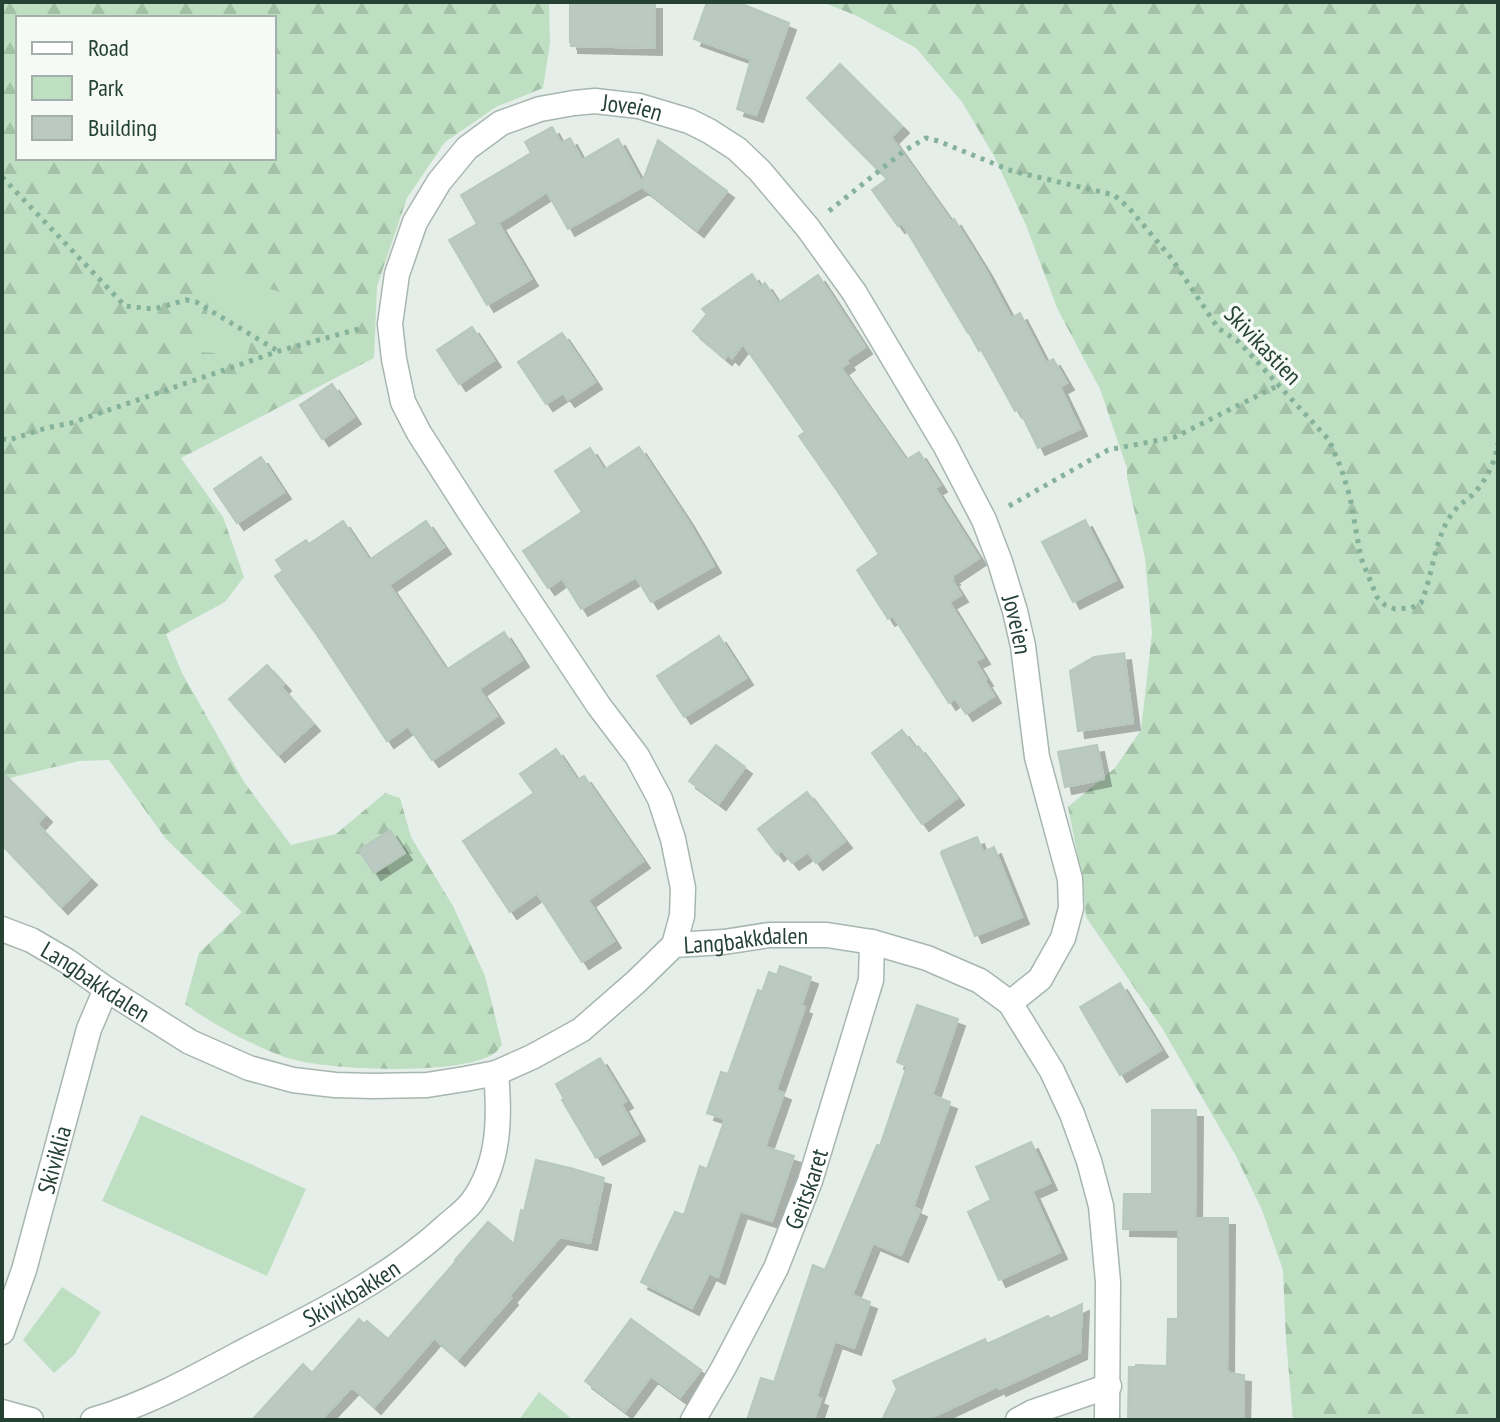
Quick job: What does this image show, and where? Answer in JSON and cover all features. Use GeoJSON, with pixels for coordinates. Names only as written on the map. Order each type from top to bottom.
{"type":"FeatureCollection","features":[{"type":"Feature","properties":{"kind":"street","name":"Joveien"},"geometry":{"type":"LineString","coordinates":[[674,945],[682,916],[683,888],[673,839],[660,799],[637,756],[599,706],[419,433],[403,402],[394,359],[390,324],[397,274],[415,222],[439,182],[467,148],[501,123],[540,109],[574,103],[618,102],[689,121],[737,149],[760,171],[808,228],[854,292],[945,445],[984,520],[1015,611],[1023,646],[1037,757],[1070,879],[1071,908],[1063,938],[1040,979],[1010,1003]]}},
{"type":"Feature","properties":{"kind":"street","name":"Langbakkdalen"},"geometry":{"type":"LineString","coordinates":[[2,929],[31,940],[67,961],[190,1042],[249,1068],[293,1080],[335,1085],[427,1085],[496,1073],[581,1030],[674,945],[769,935],[827,935],[872,942],[927,958],[980,981],[1010,1003],[1052,1071],[1089,1161],[1101,1206],[1108,1282],[1107,1420]]}},
{"type":"Feature","properties":{"kind":"street","name":"Geitskaret"},"geometry":{"type":"LineString","coordinates":[[693,1420],[776,1268],[810,1181],[871,980],[872,942]]}},
{"type":"Feature","properties":{"kind":"street","name":"Skiviklia"},"geometry":{"type":"LineString","coordinates":[[2,1332],[24,1270],[89,1029],[106,989]]}},
{"type":"Feature","properties":{"kind":"street","name":"Skivikbakken"},"geometry":{"type":"LineString","coordinates":[[93,1420],[172,1389],[300,1323],[389,1271],[430,1240],[471,1203],[487,1176],[497,1143],[499,1101],[496,1073]]}},
{"type":"Feature","properties":{"kind":"street"},"geometry":{"type":"LineString","coordinates":[[1018,1420],[1109,1386]]}},
{"type":"Feature","properties":{"kind":"street"},"geometry":{"type":"LineString","coordinates":[[2,1412],[31,1420]]}},
{"type":"Feature","properties":{"kind":"path","name":"Skivikastien"},"geometry":{"type":"LineString","coordinates":[[808,228],[904,151],[926,138],[1012,171],[1114,195],[1172,259],[1218,328],[1239,342],[1329,440],[1350,497],[1361,558],[1377,597],[1395,609],[1411,608],[1421,603],[1449,517],[1485,479],[1498,443]]}},
{"type":"Feature","properties":{"kind":"path"},"geometry":{"type":"LineString","coordinates":[[2,177],[125,306],[154,309],[186,300],[196,302],[279,351]]}},
{"type":"Feature","properties":{"kind":"path"},"geometry":{"type":"LineString","coordinates":[[2,439],[9,440],[71,423],[279,351],[363,327],[390,324]]}},
{"type":"Feature","properties":{"kind":"path"},"geometry":{"type":"LineString","coordinates":[[984,520],[1108,450],[1175,437],[1279,385]]}},
{"type":"Feature","properties":{"kind":"green space"},"geometry":{"type":"Polygon","coordinates":[[[2,2],[549,2],[550,43],[543,88],[496,107],[445,142],[407,198],[377,286],[374,358],[181,458],[223,517],[244,577],[225,602],[166,634],[182,673],[244,782],[291,845],[336,834],[385,793],[400,798],[411,837],[453,906],[485,976],[502,1045],[494,1053],[476,1061],[452,1066],[356,1068],[282,1056],[232,1033],[185,1004],[199,953],[242,912],[166,839],[109,760],[79,761],[10,778],[2,775],[2,2]]]}},
{"type":"Feature","properties":{"kind":"green space"},"geometry":{"type":"Polygon","coordinates":[[[822,2],[1498,2],[1498,1420],[1293,1420],[1283,1270],[1262,1210],[1236,1156],[1162,1028],[1086,917],[1083,882],[1068,807],[1115,768],[1141,730],[1152,633],[1145,558],[1127,468],[1100,389],[1058,310],[1026,225],[994,156],[962,102],[916,48],[855,15],[822,2]]]}},
{"type":"Feature","properties":{"kind":"green space"},"geometry":{"type":"Polygon","coordinates":[[[212,281],[246,282],[287,294],[281,320],[268,317],[261,334],[253,333],[247,356],[201,352],[212,281]]]}},
{"type":"Feature","properties":{"kind":"green space"},"geometry":{"type":"Polygon","coordinates":[[[141,1115],[306,1189],[267,1276],[102,1201],[141,1115]]]}},
{"type":"Feature","properties":{"kind":"green space"},"geometry":{"type":"Polygon","coordinates":[[[62,1287],[101,1312],[74,1355],[54,1373],[23,1340],[62,1287]]]}},
{"type":"Feature","properties":{"kind":"green space"},"geometry":{"type":"Polygon","coordinates":[[[539,1392],[573,1420],[519,1420],[539,1392]]]}},
{"type":"Feature","properties":{"kind":"building"},"geometry":{"type":"Polygon","coordinates":[[[570,2],[655,2],[655,48],[571,46],[570,2]]]}},
{"type":"Feature","properties":{"kind":"building"},"geometry":{"type":"Polygon","coordinates":[[[707,2],[737,2],[789,23],[756,115],[737,109],[751,59],[694,39],[707,2]]]}},
{"type":"Feature","properties":{"kind":"building"},"geometry":{"type":"Polygon","coordinates":[[[840,64],[902,126],[891,137],[951,221],[954,219],[1011,318],[1020,313],[1046,363],[1053,359],[1067,383],[1060,387],[1080,429],[1038,448],[1019,409],[1015,411],[981,349],[979,351],[902,223],[898,226],[872,190],[887,179],[807,98],[840,64]]]}},
{"type":"Feature","properties":{"kind":"building"},"geometry":{"type":"Polygon","coordinates":[[[552,127],[561,143],[570,138],[582,160],[618,139],[642,183],[658,140],[727,191],[697,230],[642,187],[568,229],[547,192],[498,223],[531,279],[487,305],[449,240],[477,224],[461,195],[531,153],[525,142],[552,127]]]}},
{"type":"Feature","properties":{"kind":"building"},"geometry":{"type":"Polygon","coordinates":[[[752,274],[760,287],[765,283],[778,303],[818,275],[865,347],[846,360],[848,363],[841,368],[906,460],[919,452],[940,485],[935,488],[979,558],[952,576],[961,595],[949,602],[983,657],[975,661],[994,696],[966,714],[955,698],[949,703],[893,616],[888,619],[857,570],[879,554],[799,436],[805,432],[743,344],[732,358],[728,354],[725,358],[693,331],[707,314],[702,309],[752,274]]]}},
{"type":"Feature","properties":{"kind":"building"},"geometry":{"type":"Polygon","coordinates":[[[472,327],[494,360],[459,384],[437,350],[472,327]]]}},
{"type":"Feature","properties":{"kind":"building"},"geometry":{"type":"Polygon","coordinates":[[[562,333],[595,382],[568,400],[563,393],[546,404],[518,362],[562,333]]]}},
{"type":"Feature","properties":{"kind":"building"},"geometry":{"type":"Polygon","coordinates":[[[332,384],[354,417],[322,439],[300,405],[332,384]]]}},
{"type":"Feature","properties":{"kind":"building"},"geometry":{"type":"Polygon","coordinates":[[[639,447],[714,566],[651,602],[636,577],[581,609],[562,578],[548,588],[523,551],[582,512],[555,471],[590,448],[604,470],[639,447]]]}},
{"type":"Feature","properties":{"kind":"building"},"geometry":{"type":"Polygon","coordinates":[[[261,457],[284,492],[237,523],[214,489],[261,457]]]}},
{"type":"Feature","properties":{"kind":"building"},"geometry":{"type":"Polygon","coordinates":[[[1085,520],[1116,580],[1073,602],[1042,542],[1085,520]]]}},
{"type":"Feature","properties":{"kind":"building"},"geometry":{"type":"Polygon","coordinates":[[[343,521],[369,560],[426,521],[444,547],[389,585],[446,670],[504,632],[522,660],[479,689],[497,716],[432,760],[408,726],[387,741],[275,576],[283,571],[276,560],[306,540],[309,544],[343,521]]]}},
{"type":"Feature","properties":{"kind":"building"},"geometry":{"type":"Polygon","coordinates":[[[719,636],[746,678],[684,717],[657,676],[719,636]]]}},
{"type":"Feature","properties":{"kind":"building"},"geometry":{"type":"Polygon","coordinates":[[[1124,653],[1133,723],[1078,731],[1070,671],[1094,657],[1124,653]]]}},
{"type":"Feature","properties":{"kind":"building"},"geometry":{"type":"Polygon","coordinates":[[[267,665],[284,684],[281,687],[313,724],[278,755],[229,699],[267,665]]]}},
{"type":"Feature","properties":{"kind":"building"},"geometry":{"type":"Polygon","coordinates":[[[902,730],[957,798],[922,824],[872,753],[902,730]]]}},
{"type":"Feature","properties":{"kind":"building"},"geometry":{"type":"Polygon","coordinates":[[[716,745],[745,767],[719,803],[689,781],[716,745]]]}},
{"type":"Feature","properties":{"kind":"building"},"geometry":{"type":"Polygon","coordinates":[[[1097,745],[1104,779],[1065,787],[1058,752],[1097,745]]]}},
{"type":"Feature","properties":{"kind":"building"},"geometry":{"type":"Polygon","coordinates":[[[556,749],[577,780],[584,776],[643,861],[588,900],[614,941],[582,962],[537,893],[510,912],[463,841],[534,793],[520,774],[556,749]]]}},
{"type":"Feature","properties":{"kind":"building"},"geometry":{"type":"Polygon","coordinates":[[[2,772],[45,815],[37,824],[90,878],[61,907],[2,845],[2,772]]]}},
{"type":"Feature","properties":{"kind":"building"},"geometry":{"type":"Polygon","coordinates":[[[807,792],[845,841],[816,863],[808,852],[792,863],[782,850],[777,854],[758,829],[807,792]]]}},
{"type":"Feature","properties":{"kind":"building"},"geometry":{"type":"Polygon","coordinates":[[[390,830],[405,853],[374,873],[359,850],[390,830]]]}},
{"type":"Feature","properties":{"kind":"building"},"geometry":{"type":"Polygon","coordinates":[[[977,837],[983,852],[994,847],[1022,917],[975,936],[941,853],[977,837]]]}},
{"type":"Feature","properties":{"kind":"building"},"geometry":{"type":"Polygon","coordinates":[[[780,966],[811,977],[801,1006],[805,1007],[776,1090],[784,1093],[765,1147],[794,1156],[772,1221],[740,1211],[718,1277],[709,1273],[692,1308],[641,1282],[675,1212],[684,1215],[700,1166],[707,1169],[725,1119],[707,1113],[721,1072],[728,1074],[758,990],[762,992],[769,972],[777,975],[780,966]]]}},
{"type":"Feature","properties":{"kind":"building"},"geometry":{"type":"Polygon","coordinates":[[[1120,983],[1161,1050],[1120,1075],[1080,1007],[1120,983]]]}},
{"type":"Feature","properties":{"kind":"building"},"geometry":{"type":"Polygon","coordinates":[[[917,1005],[958,1019],[932,1095],[950,1102],[913,1207],[920,1210],[901,1255],[873,1243],[852,1295],[870,1302],[854,1348],[835,1341],[816,1397],[821,1399],[814,1420],[747,1420],[761,1378],[774,1382],[813,1265],[825,1270],[877,1145],[880,1146],[907,1066],[897,1062],[917,1005]]]}},
{"type":"Feature","properties":{"kind":"building"},"geometry":{"type":"Polygon","coordinates":[[[600,1058],[626,1101],[621,1104],[638,1134],[596,1158],[556,1084],[600,1058]]]}},
{"type":"Feature","properties":{"kind":"building"},"geometry":{"type":"Polygon","coordinates":[[[1152,1110],[1196,1110],[1195,1218],[1228,1218],[1227,1371],[1244,1375],[1243,1420],[1128,1420],[1129,1367],[1167,1366],[1168,1319],[1178,1319],[1178,1230],[1123,1229],[1124,1194],[1152,1194],[1152,1110]]]}},
{"type":"Feature","properties":{"kind":"building"},"geometry":{"type":"Polygon","coordinates":[[[1031,1142],[1050,1183],[1032,1191],[1060,1252],[999,1280],[968,1212],[991,1200],[976,1167],[1031,1142]]]}},
{"type":"Feature","properties":{"kind":"building"},"geometry":{"type":"Polygon","coordinates":[[[536,1160],[604,1178],[590,1243],[560,1237],[458,1359],[434,1338],[374,1407],[352,1387],[321,1420],[252,1420],[303,1364],[312,1373],[359,1319],[364,1324],[367,1321],[388,1339],[488,1222],[514,1244],[536,1160]]]}},
{"type":"Feature","properties":{"kind":"building"},"geometry":{"type":"Polygon","coordinates":[[[1082,1304],[1080,1352],[926,1420],[882,1420],[897,1389],[893,1381],[985,1339],[987,1344],[1082,1304]]]}},
{"type":"Feature","properties":{"kind":"building"},"geometry":{"type":"Polygon","coordinates":[[[631,1319],[701,1370],[680,1397],[651,1376],[625,1411],[585,1381],[631,1319]]]}}]}
